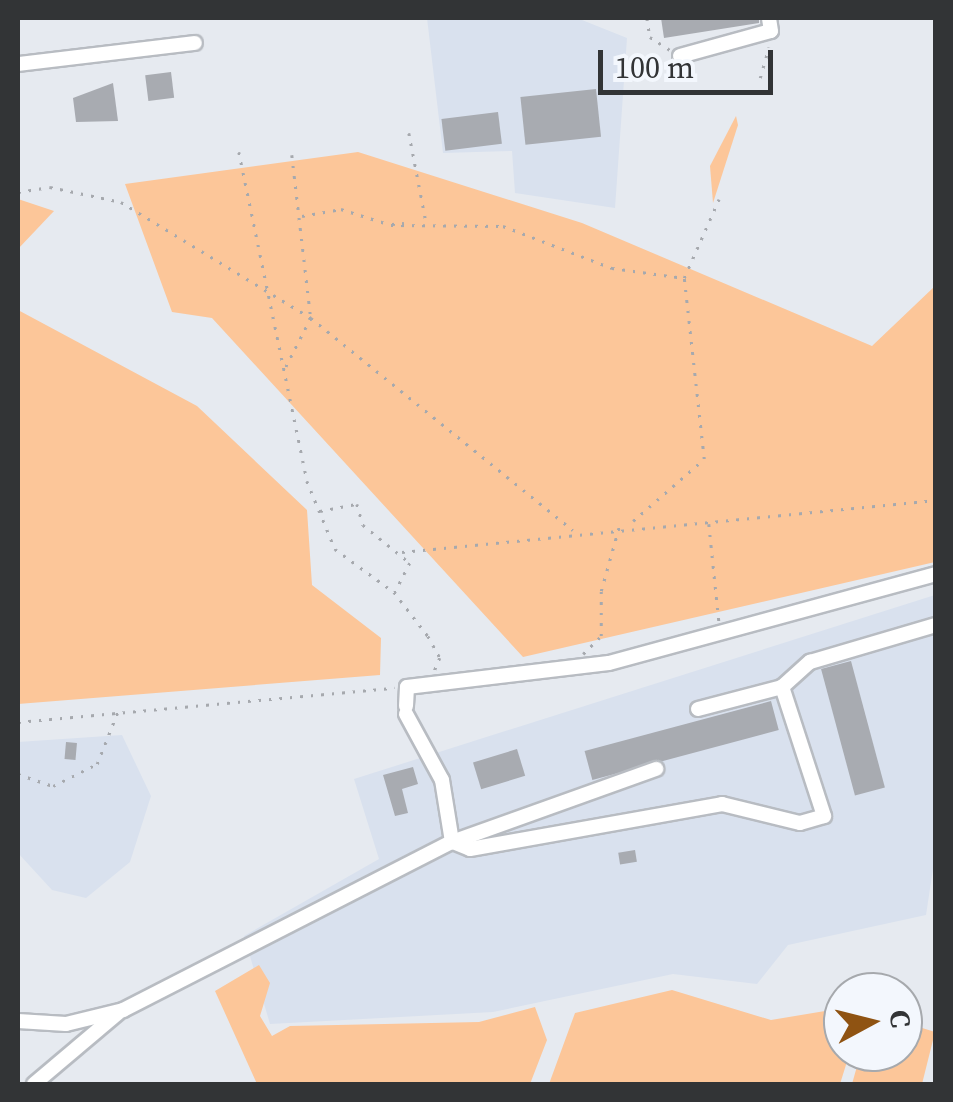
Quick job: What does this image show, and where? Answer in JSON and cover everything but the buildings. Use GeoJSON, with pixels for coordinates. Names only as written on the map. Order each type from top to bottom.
{"type":"FeatureCollection","features":[{"type":"Feature","properties":{"kind":"lane"},"geometry":{"type":"LineString","coordinates":[[680,56],[770,24]]}},
{"type":"Feature","properties":{"kind":"lane"},"geometry":{"type":"LineString","coordinates":[[18,64],[195,43]]}},
{"type":"Feature","properties":{"kind":"lane"},"geometry":{"type":"LineString","coordinates":[[452,842],[442,780],[406,710],[412,687],[567,669],[720,633],[936,574]]}},
{"type":"Feature","properties":{"kind":"lane"},"geometry":{"type":"LineString","coordinates":[[698,709],[782,687],[810,662],[936,625]]}},
{"type":"Feature","properties":{"kind":"lane"},"geometry":{"type":"LineString","coordinates":[[452,842],[470,849],[722,804],[800,823],[824,816],[782,687]]}},
{"type":"Feature","properties":{"kind":"lane"},"geometry":{"type":"LineString","coordinates":[[34,1084],[123,1010],[452,842],[656,769]]}},
{"type":"Feature","properties":{"kind":"lane"},"geometry":{"type":"LineString","coordinates":[[18,1021],[66,1024],[123,1010]]}},
{"type":"Feature","properties":{"kind":"path"},"geometry":{"type":"LineString","coordinates":[[648,18],[650,37],[680,56]]}},
{"type":"Feature","properties":{"kind":"path"},"geometry":{"type":"LineString","coordinates":[[760,78],[770,24]]}},
{"type":"Feature","properties":{"kind":"path"},"geometry":{"type":"LineString","coordinates":[[409,132],[427,222]]}},
{"type":"Feature","properties":{"kind":"path"},"geometry":{"type":"LineString","coordinates":[[18,722],[412,687],[440,658],[394,592],[336,549],[320,511],[284,370],[239,152]]}},
{"type":"Feature","properties":{"kind":"path"},"geometry":{"type":"LineString","coordinates":[[284,370],[311,318],[292,154]]}},
{"type":"Feature","properties":{"kind":"path"},"geometry":{"type":"LineString","coordinates":[[18,192],[50,187],[122,202],[267,290],[311,318],[574,530]]}},
{"type":"Feature","properties":{"kind":"path"},"geometry":{"type":"LineString","coordinates":[[631,524],[704,459],[684,278],[718,199]]}},
{"type":"Feature","properties":{"kind":"path"},"geometry":{"type":"LineString","coordinates":[[302,216],[341,210],[391,225],[427,222],[503,226],[567,255],[684,278]]}},
{"type":"Feature","properties":{"kind":"path"},"geometry":{"type":"LineString","coordinates":[[402,552],[631,524],[709,523],[936,500]]}},
{"type":"Feature","properties":{"kind":"path"},"geometry":{"type":"LineString","coordinates":[[320,511],[357,504],[363,524],[402,552],[410,564],[394,592]]}},
{"type":"Feature","properties":{"kind":"path"},"geometry":{"type":"LineString","coordinates":[[709,523],[720,633]]}},
{"type":"Feature","properties":{"kind":"path"},"geometry":{"type":"LineString","coordinates":[[567,669],[601,636],[601,591],[620,526]]}},
{"type":"Feature","properties":{"kind":"path"},"geometry":{"type":"LineString","coordinates":[[18,774],[53,786],[97,764],[118,712]]}},
{"type":"Feature","properties":{"kind":"shaded area"},"geometry":{"type":"Polygon","coordinates":[[[427,18],[577,18],[627,38],[615,208],[515,193],[512,151],[443,153],[427,18]]]}},
{"type":"Feature","properties":{"kind":"shaded area"},"geometry":{"type":"Polygon","coordinates":[[[736,116],[738,125],[713,203],[710,166],[736,116]]]}},
{"type":"Feature","properties":{"kind":"shaded area"},"geometry":{"type":"Polygon","coordinates":[[[358,152],[582,223],[872,346],[935,286],[935,562],[523,657],[212,318],[172,312],[125,184],[358,152]]]}},
{"type":"Feature","properties":{"kind":"shaded area"},"geometry":{"type":"Polygon","coordinates":[[[18,199],[54,211],[18,249],[18,199]]]}},
{"type":"Feature","properties":{"kind":"shaded area"},"geometry":{"type":"Polygon","coordinates":[[[18,310],[197,406],[307,510],[312,585],[381,638],[380,675],[18,704],[18,310]]]}},
{"type":"Feature","properties":{"kind":"shaded area"},"geometry":{"type":"Polygon","coordinates":[[[935,595],[936,849],[926,915],[788,945],[757,984],[673,974],[493,1012],[270,1024],[244,936],[379,859],[354,779],[935,595]]]}},
{"type":"Feature","properties":{"kind":"shaded area"},"geometry":{"type":"Polygon","coordinates":[[[122,735],[151,796],[130,862],[86,898],[52,890],[18,853],[18,742],[122,735]]]}},
{"type":"Feature","properties":{"kind":"shaded area"},"geometry":{"type":"Polygon","coordinates":[[[259,965],[270,983],[260,1016],[272,1036],[290,1026],[479,1022],[535,1007],[547,1040],[530,1084],[257,1084],[215,991],[259,965]]]}},
{"type":"Feature","properties":{"kind":"shaded area"},"geometry":{"type":"Polygon","coordinates":[[[672,990],[771,1020],[823,1011],[823,1072],[844,1072],[840,1084],[549,1084],[575,1013],[672,990]]]}},
{"type":"Feature","properties":{"kind":"shaded area"},"geometry":{"type":"Polygon","coordinates":[[[923,1028],[935,1032],[922,1084],[852,1084],[855,1072],[923,1072],[923,1028]]]}}]}
